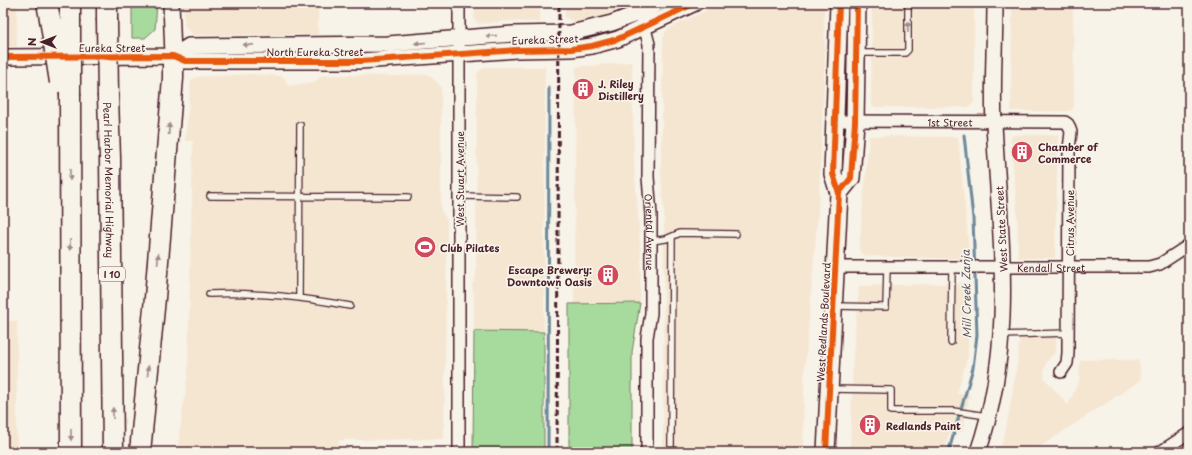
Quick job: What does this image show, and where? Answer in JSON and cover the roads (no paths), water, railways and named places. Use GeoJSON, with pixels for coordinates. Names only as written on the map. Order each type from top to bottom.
{"type":"FeatureCollection","features":[{"type":"Feature","properties":{"kind":"highway"},"geometry":{"type":"LineString","coordinates":[[49,11],[66,93],[70,143],[71,452]]}},
{"type":"Feature","properties":{"kind":"highway"},"geometry":{"type":"LineString","coordinates":[[66,93],[70,11]]}},
{"type":"Feature","properties":{"kind":"highway","name":"Pearl Harbor Memorial Highway"},"geometry":{"type":"LineString","coordinates":[[107,11],[114,452]]}},
{"type":"Feature","properties":{"kind":"highway"},"geometry":{"type":"LineString","coordinates":[[140,452],[156,298],[173,78],[173,56]]}},
{"type":"Feature","properties":{"kind":"main road","name":"West Redlands Boulevard"},"geometry":{"type":"LineString","coordinates":[[826,452],[839,193],[833,174],[839,3]]}},
{"type":"Feature","properties":{"kind":"main road"},"geometry":{"type":"LineString","coordinates":[[839,193],[851,178],[855,122],[857,3]]}},
{"type":"Feature","properties":{"kind":"street"},"geometry":{"type":"LineString","coordinates":[[171,3],[173,56]]}},
{"type":"Feature","properties":{"kind":"street","name":"West Stuart Avenue"},"geometry":{"type":"LineString","coordinates":[[458,3],[460,196],[459,452]]}},
{"type":"Feature","properties":{"kind":"street","name":"Eureka Street"},"geometry":{"type":"LineString","coordinates":[[459,39],[513,34],[571,33],[598,27],[640,8],[659,3]]}},
{"type":"Feature","properties":{"kind":"street","name":"Eureka Street"},"geometry":{"type":"LineString","coordinates":[[459,55],[517,50],[558,50],[592,46],[644,27],[694,3]]}},
{"type":"Feature","properties":{"kind":"street","name":"West State Street"},"geometry":{"type":"LineString","coordinates":[[978,452],[989,416],[997,377],[1002,335],[1003,268],[994,123],[995,3]]}},
{"type":"Feature","properties":{"kind":"street","name":"Oriental Avenue"},"geometry":{"type":"LineString","coordinates":[[640,8],[648,44],[648,177],[651,241],[651,313],[647,338],[647,452]]}},
{"type":"Feature","properties":{"kind":"street","name":"North Eureka Street"},"geometry":{"type":"LineString","coordinates":[[173,56],[189,46],[388,44],[459,39]]}},
{"type":"Feature","properties":{"kind":"street","name":"North Eureka Street"},"geometry":{"type":"LineString","coordinates":[[173,56],[185,61],[361,61],[459,55]]}},
{"type":"Feature","properties":{"kind":"street","name":"Eureka Street"},"geometry":{"type":"LineString","coordinates":[[3,58],[173,56]]}},
{"type":"Feature","properties":{"kind":"street","name":"1st Street"},"geometry":{"type":"LineString","coordinates":[[835,121],[994,123],[1065,122]]}},
{"type":"Feature","properties":{"kind":"street","name":"Citrus Avenue"},"geometry":{"type":"LineString","coordinates":[[1061,372],[1067,363],[1068,333],[1069,149],[1071,132],[1068,124],[1065,122]]}},
{"type":"Feature","properties":{"kind":"street","name":"Kendall Street"},"geometry":{"type":"LineString","coordinates":[[836,267],[1149,267],[1160,264],[1189,245]]}},
{"type":"Feature","properties":{"kind":"street"},"geometry":{"type":"LineString","coordinates":[[1160,452],[1189,433]]}},
{"type":"Feature","properties":{"kind":"lane"},"geometry":{"type":"LineString","coordinates":[[856,52],[905,53],[908,50],[908,3]]}},
{"type":"Feature","properties":{"kind":"lane"},"geometry":{"type":"LineString","coordinates":[[299,297],[300,125]]}},
{"type":"Feature","properties":{"kind":"lane"},"geometry":{"type":"LineString","coordinates":[[210,196],[408,196]]}},
{"type":"Feature","properties":{"kind":"lane"},"geometry":{"type":"LineString","coordinates":[[460,196],[517,197]]}},
{"type":"Feature","properties":{"kind":"lane"},"geometry":{"type":"LineString","coordinates":[[651,241],[663,240],[680,233],[736,234]]}},
{"type":"Feature","properties":{"kind":"lane"},"geometry":{"type":"LineString","coordinates":[[671,452],[672,237]]}},
{"type":"Feature","properties":{"kind":"lane"},"geometry":{"type":"LineString","coordinates":[[833,306],[886,307],[887,267]]}},
{"type":"Feature","properties":{"kind":"lane"},"geometry":{"type":"LineString","coordinates":[[951,342],[952,268]]}},
{"type":"Feature","properties":{"kind":"lane"},"geometry":{"type":"LineString","coordinates":[[209,294],[299,297],[350,306]]}},
{"type":"Feature","properties":{"kind":"lane"},"geometry":{"type":"LineString","coordinates":[[1002,335],[1068,333]]}},
{"type":"Feature","properties":{"kind":"lane"},"geometry":{"type":"LineString","coordinates":[[829,389],[891,390],[891,411],[956,411],[989,416]]}},
{"type":"Feature","properties":{"kind":"waterway"},"geometry":{"type":"LineString","coordinates":[[548,452],[549,88]]}},
{"type":"Feature","properties":{"kind":"waterway","name":"Mill Creek Zanja"},"geometry":{"type":"LineString","coordinates":[[949,450],[973,368],[977,335],[973,218],[964,135]]}},
{"type":"Feature","properties":{"kind":"railway"},"geometry":{"type":"LineString","coordinates":[[557,452],[559,3]]}},
{"type":"Feature","properties":{"kind":"place","name":"J. Riley Distillery"},"geometry":{"type":"Point","coordinates":[583,89]}},
{"type":"Feature","properties":{"kind":"place","name":"Chamber of Commerce"},"geometry":{"type":"Point","coordinates":[1022,152]}},
{"type":"Feature","properties":{"kind":"place","name":"Club Pilates"},"geometry":{"type":"Point","coordinates":[425,247]}},
{"type":"Feature","properties":{"kind":"place","name":"Escape Brewery: Downtown Oasis"},"geometry":{"type":"Point","coordinates":[608,275]}},
{"type":"Feature","properties":{"kind":"place","name":"Redlands Paint"},"geometry":{"type":"Point","coordinates":[870,425]}}]}
